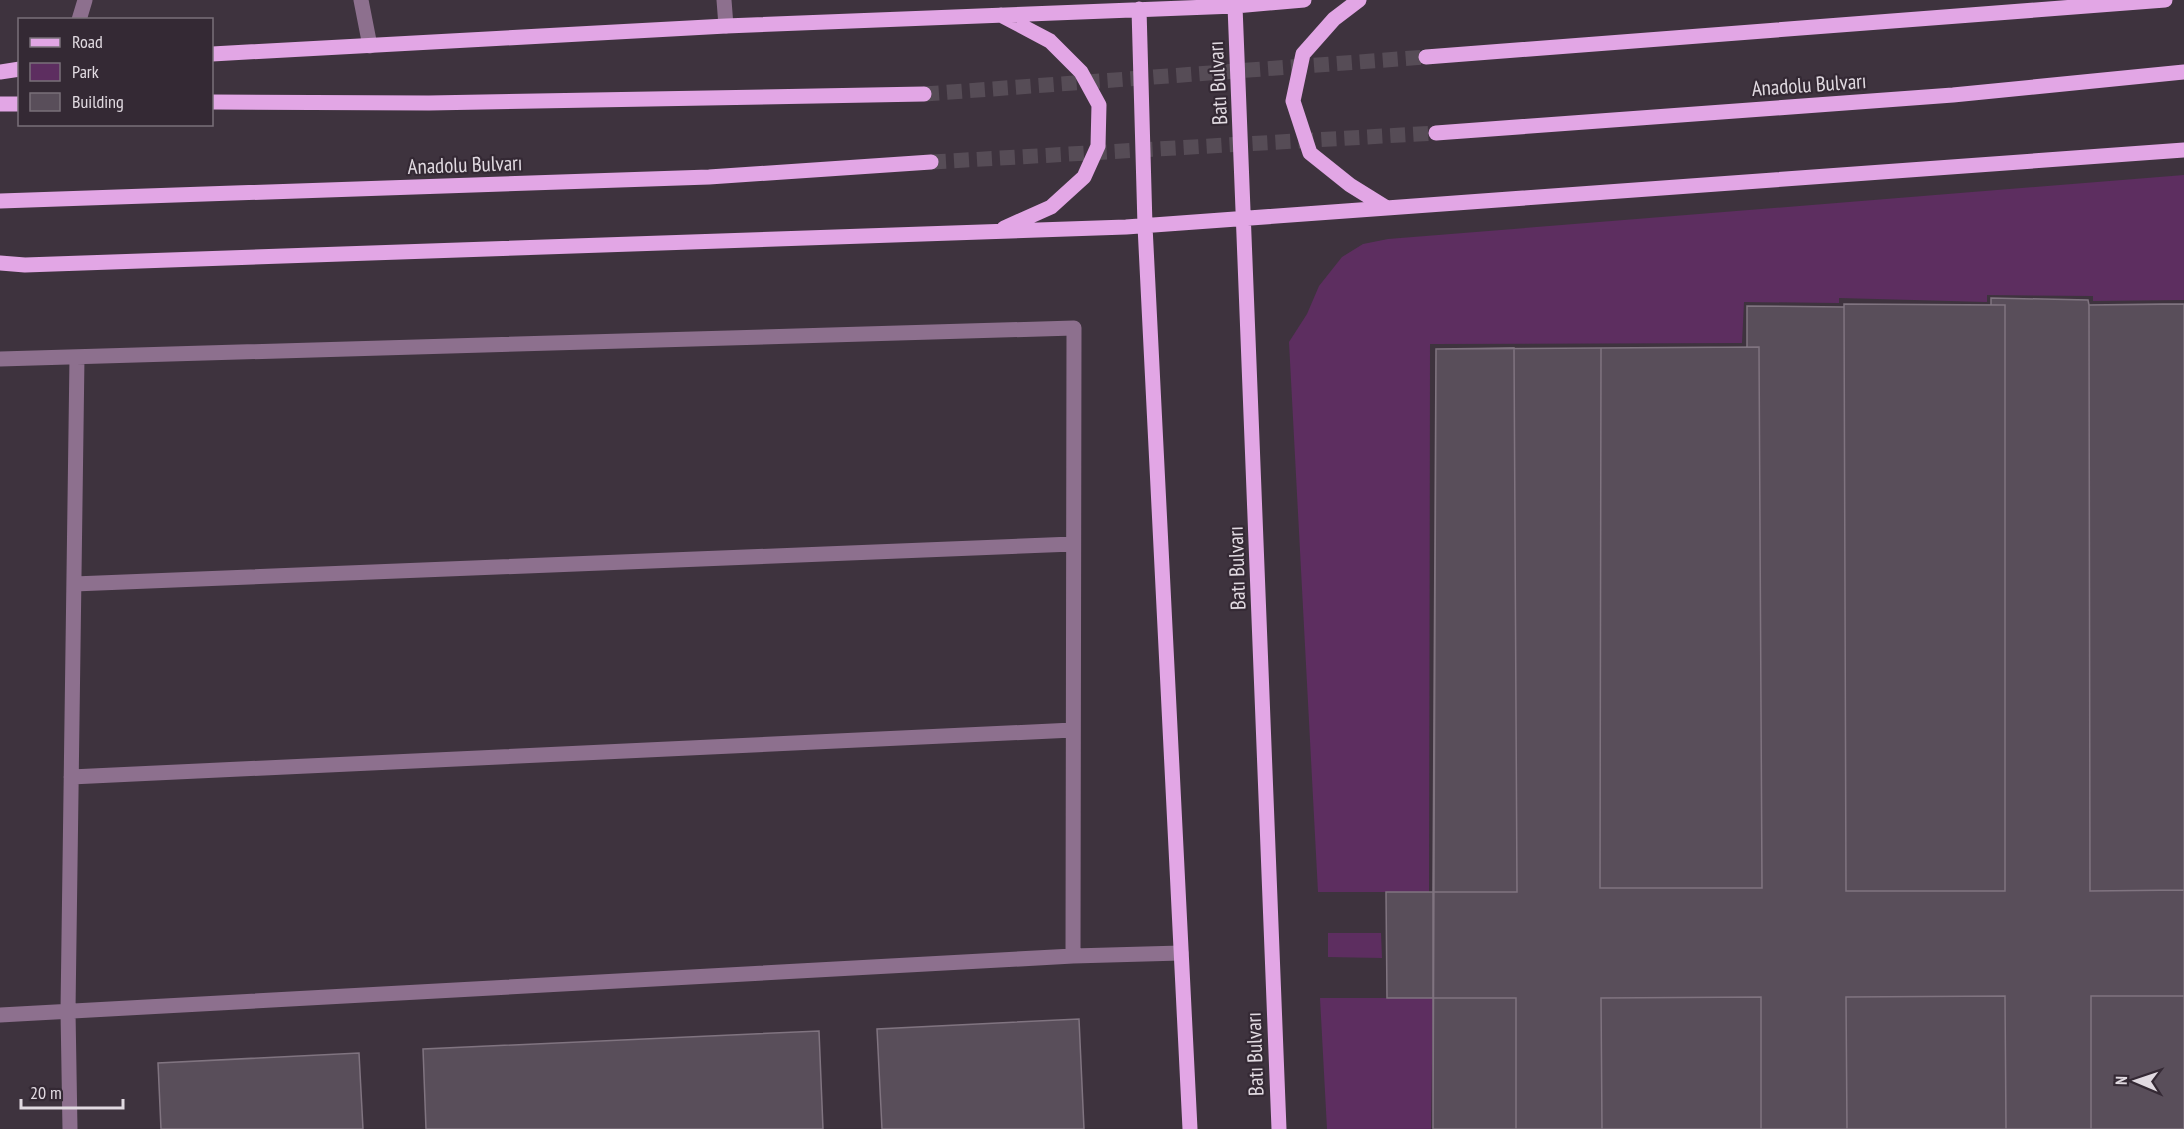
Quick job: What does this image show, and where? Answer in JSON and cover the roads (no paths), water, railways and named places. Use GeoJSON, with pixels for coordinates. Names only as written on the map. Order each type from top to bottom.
{"type":"FeatureCollection","features":[{"type":"Feature","properties":{"kind":"main road"},"geometry":{"type":"LineString","coordinates":[[213,54],[726,26],[1000,15],[1138,5],[1304,0]]}},
{"type":"Feature","properties":{"kind":"main road"},"geometry":{"type":"LineString","coordinates":[[1359,0],[1334,19],[1303,54],[1293,100],[1310,153],[1350,185],[1388,208]]}},
{"type":"Feature","properties":{"kind":"main road"},"geometry":{"type":"LineString","coordinates":[[1426,57],[2165,0]]}},
{"type":"Feature","properties":{"kind":"main road","name":"Batı Bulvarı"},"geometry":{"type":"LineString","coordinates":[[1235,3],[1279,1129]]}},
{"type":"Feature","properties":{"kind":"main road"},"geometry":{"type":"LineString","coordinates":[[1138,5],[1145,226],[1190,1129]]}},
{"type":"Feature","properties":{"kind":"main road"},"geometry":{"type":"LineString","coordinates":[[995,232],[1051,207],[1084,177],[1098,146],[1099,105],[1081,72],[1050,41],[1000,15]]}},
{"type":"Feature","properties":{"kind":"main road"},"geometry":{"type":"LineString","coordinates":[[0,72],[18,69]]}},
{"type":"Feature","properties":{"kind":"main road","name":"Anadolu Bulvarı"},"geometry":{"type":"LineString","coordinates":[[1436,133],[1953,95],[2184,72]]}},
{"type":"Feature","properties":{"kind":"main road"},"geometry":{"type":"LineString","coordinates":[[213,102],[429,103],[924,94]]}},
{"type":"Feature","properties":{"kind":"main road"},"geometry":{"type":"LineString","coordinates":[[0,104],[18,104]]}},
{"type":"Feature","properties":{"kind":"main road"},"geometry":{"type":"LineString","coordinates":[[0,263],[25,265],[1145,226],[2184,150]]}},
{"type":"Feature","properties":{"kind":"main road","name":"Anadolu Bulvarı"},"geometry":{"type":"LineString","coordinates":[[0,201],[709,177],[931,162]]}},
{"type":"Feature","properties":{"kind":"street"},"geometry":{"type":"LineString","coordinates":[[80,18],[85,0]]}},
{"type":"Feature","properties":{"kind":"street"},"geometry":{"type":"LineString","coordinates":[[361,0],[370,45]]}},
{"type":"Feature","properties":{"kind":"street"},"geometry":{"type":"LineString","coordinates":[[724,0],[726,26]]}},
{"type":"Feature","properties":{"kind":"street"},"geometry":{"type":"LineString","coordinates":[[0,359],[1074,328],[1072,956]]}},
{"type":"Feature","properties":{"kind":"street"},"geometry":{"type":"LineString","coordinates":[[70,1129],[68,1011],[77,357]]}},
{"type":"Feature","properties":{"kind":"street"},"geometry":{"type":"LineString","coordinates":[[74,584],[1073,544]]}},
{"type":"Feature","properties":{"kind":"street"},"geometry":{"type":"LineString","coordinates":[[71,777],[1073,730]]}},
{"type":"Feature","properties":{"kind":"street"},"geometry":{"type":"LineString","coordinates":[[0,1015],[1072,956],[1181,953]]}},
{"type":"Feature","properties":{"kind":"tunnel"},"geometry":{"type":"LineString","coordinates":[[924,94],[1426,57]]}},
{"type":"Feature","properties":{"kind":"tunnel"},"geometry":{"type":"LineString","coordinates":[[931,162],[1436,133]]}}]}
